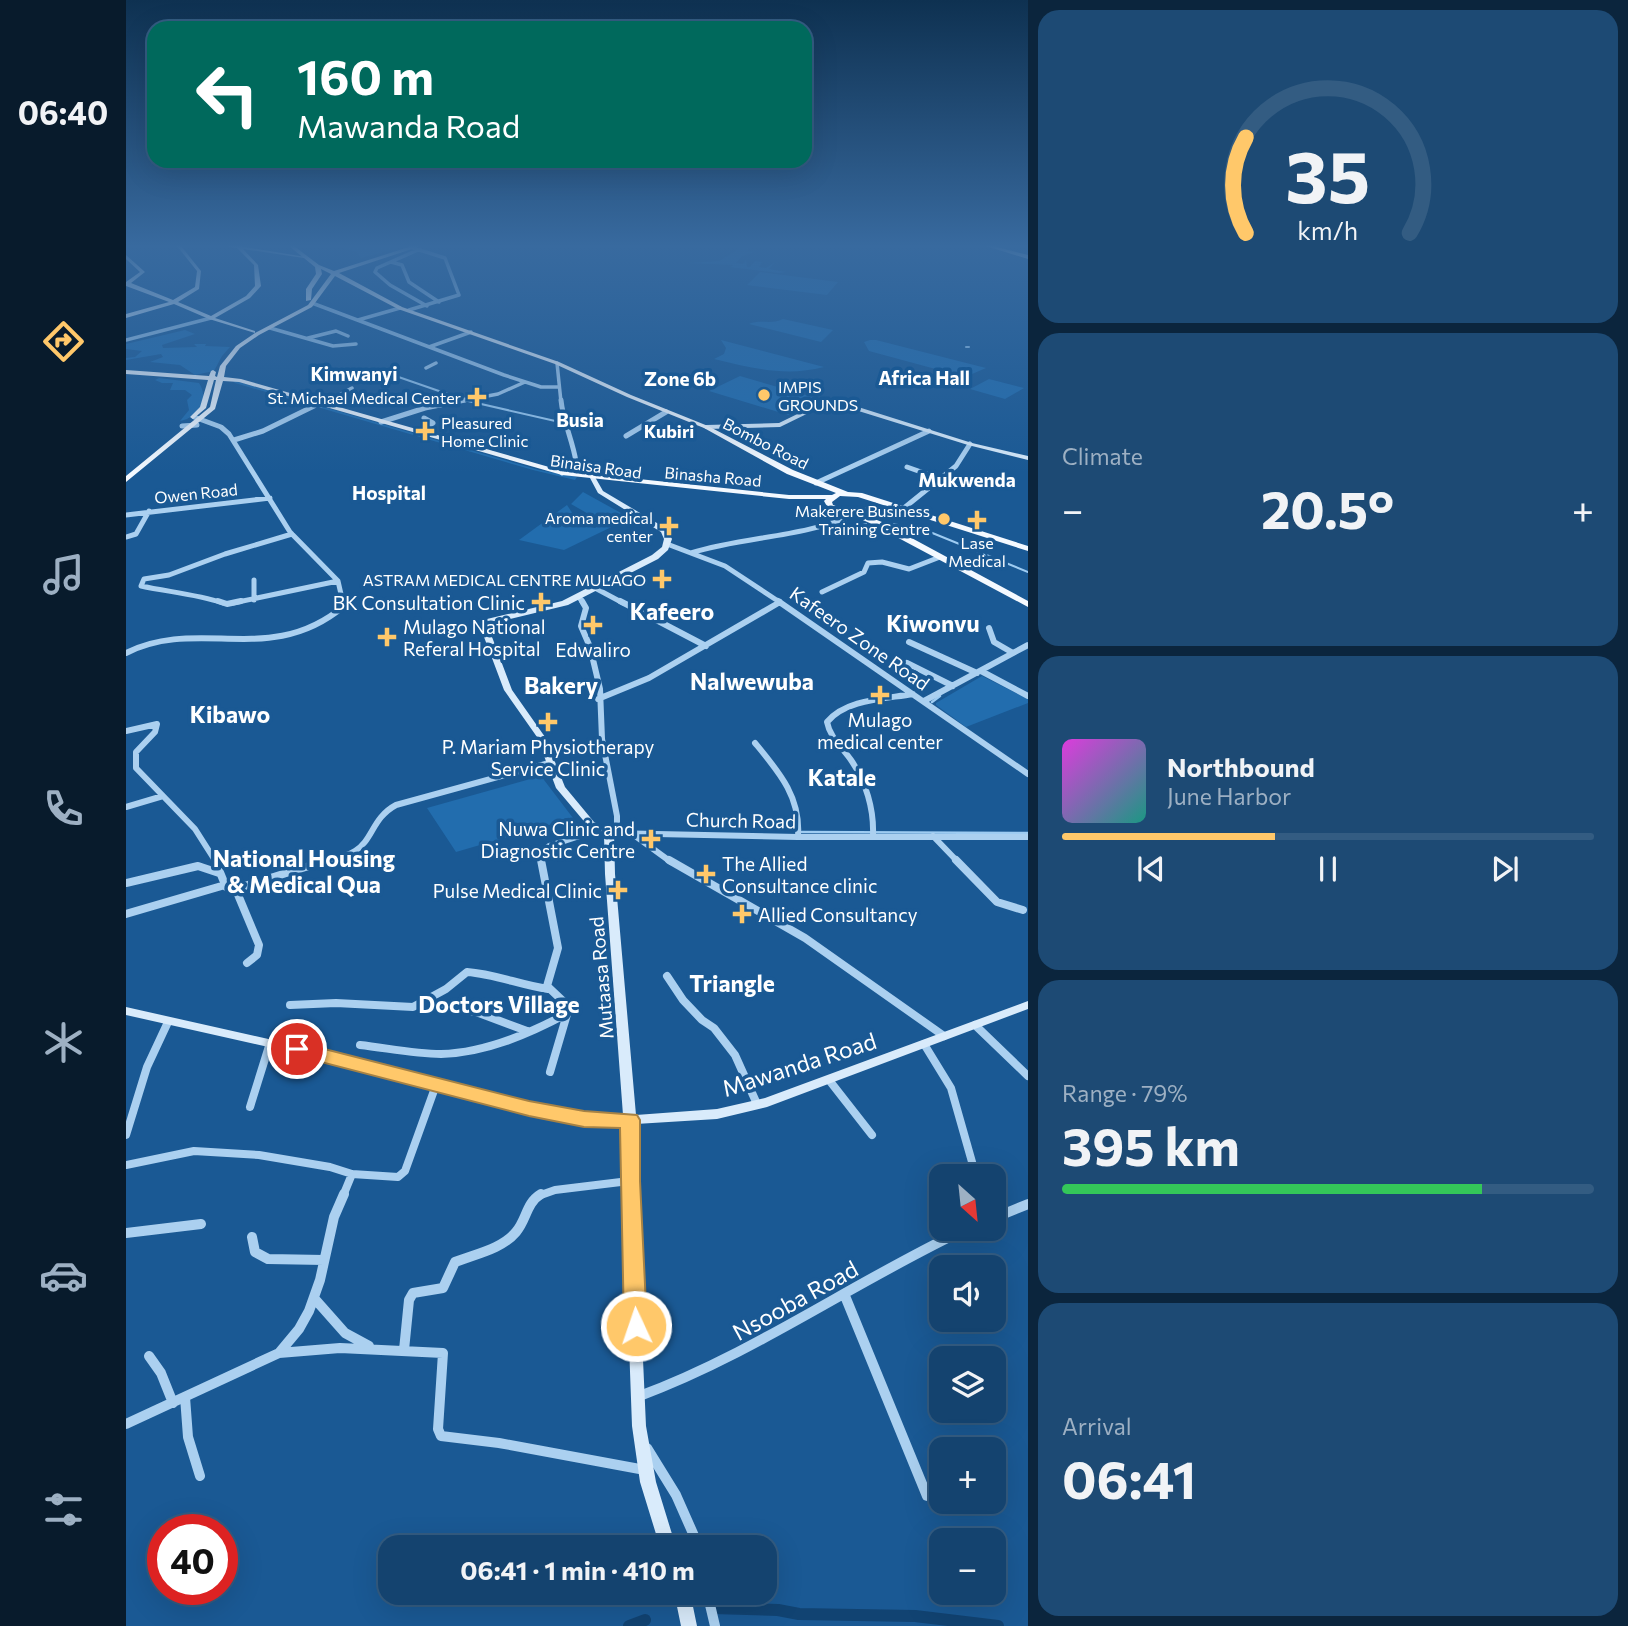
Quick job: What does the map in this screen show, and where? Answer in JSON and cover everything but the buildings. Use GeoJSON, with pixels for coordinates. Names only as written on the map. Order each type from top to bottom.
{"type":"FeatureCollection","features":[{"type":"Feature","properties":{"kind":"main road"},"geometry":{"type":"LineString","coordinates":[[126,471],[181,426],[196,421],[203,408],[211,378],[224,356],[253,332],[276,322]]}},
{"type":"Feature","properties":{"kind":"main road"},"geometry":{"type":"LineString","coordinates":[[126,480],[213,408],[223,366],[230,356],[244,342],[280,322]]}},
{"type":"Feature","properties":{"kind":"main road","name":"Bombo Road"},"geometry":{"type":"LineString","coordinates":[[442,322],[557,363],[706,427],[816,483],[831,497]]}},
{"type":"Feature","properties":{"kind":"main road"},"geometry":{"type":"LineString","coordinates":[[126,374],[222,379]]}},
{"type":"Feature","properties":{"kind":"main road","name":"Binaisa Road"},"geometry":{"type":"LineString","coordinates":[[222,379],[535,471],[594,480],[766,497],[831,497]]}},
{"type":"Feature","properties":{"kind":"main road","name":"Binaisa Road"},"geometry":{"type":"LineString","coordinates":[[222,379],[594,480]]}},
{"type":"Feature","properties":{"kind":"main road"},"geometry":{"type":"LineString","coordinates":[[831,497],[846,494],[868,505],[884,522],[1028,600]]}},
{"type":"Feature","properties":{"kind":"main road"},"geometry":{"type":"LineString","coordinates":[[831,497],[853,513],[1028,605]]}},
{"type":"Feature","properties":{"kind":"main road"},"geometry":{"type":"LineString","coordinates":[[853,513],[868,505],[902,507],[1026,548]]}},
{"type":"Feature","properties":{"kind":"street"},"geometry":{"type":"LineString","coordinates":[[126,340],[196,322]]}},
{"type":"Feature","properties":{"kind":"street"},"geometry":{"type":"LineString","coordinates":[[223,322],[253,332]]}},
{"type":"Feature","properties":{"kind":"street"},"geometry":{"type":"LineString","coordinates":[[363,322],[525,382],[546,388],[559,387]]}},
{"type":"Feature","properties":{"kind":"street"},"geometry":{"type":"LineString","coordinates":[[270,328],[338,346],[356,344]]}},
{"type":"Feature","properties":{"kind":"street"},"geometry":{"type":"LineString","coordinates":[[308,338],[336,331],[348,336]]}},
{"type":"Feature","properties":{"kind":"street"},"geometry":{"type":"LineString","coordinates":[[429,347],[471,332]]}},
{"type":"Feature","properties":{"kind":"street"},"geometry":{"type":"LineString","coordinates":[[304,345],[315,341]]}},
{"type":"Feature","properties":{"kind":"street"},"geometry":{"type":"LineString","coordinates":[[426,368],[436,363]]}},
{"type":"Feature","properties":{"kind":"street"},"geometry":{"type":"LineString","coordinates":[[557,363],[564,424],[574,447],[576,462],[572,468],[562,473]]}},
{"type":"Feature","properties":{"kind":"street"},"geometry":{"type":"LineString","coordinates":[[381,422],[425,408],[498,394],[525,382]]}},
{"type":"Feature","properties":{"kind":"street"},"geometry":{"type":"LineString","coordinates":[[234,440],[258,433],[352,388]]}},
{"type":"Feature","properties":{"kind":"street"},"geometry":{"type":"LineString","coordinates":[[706,427],[780,425],[818,405],[832,401],[970,444],[1028,458]]}},
{"type":"Feature","properties":{"kind":"street"},"geometry":{"type":"LineString","coordinates":[[626,436],[666,412]]}},
{"type":"Feature","properties":{"kind":"street"},"geometry":{"type":"LineString","coordinates":[[417,432],[433,423],[424,418]]}},
{"type":"Feature","properties":{"kind":"street"},"geometry":{"type":"LineString","coordinates":[[126,653],[146,643],[165,639],[233,640],[286,637],[323,623],[344,606],[338,581],[292,534],[234,440],[221,427],[196,421]]}},
{"type":"Feature","properties":{"kind":"street"},"geometry":{"type":"LineString","coordinates":[[816,483],[929,431]]}},
{"type":"Feature","properties":{"kind":"street"},"geometry":{"type":"LineString","coordinates":[[902,507],[941,479],[961,460],[970,444]]}},
{"type":"Feature","properties":{"kind":"street"},"geometry":{"type":"LineString","coordinates":[[907,467],[941,479]]}},
{"type":"Feature","properties":{"kind":"street"},"geometry":{"type":"LineString","coordinates":[[594,480],[600,492],[660,527],[667,536],[667,544],[655,557],[579,597],[559,605],[490,621],[485,626],[508,690],[541,737],[561,788],[604,831]]}},
{"type":"Feature","properties":{"kind":"street","name":"Owen Road"},"geometry":{"type":"LineString","coordinates":[[126,515],[270,498]]}},
{"type":"Feature","properties":{"kind":"street"},"geometry":{"type":"LineString","coordinates":[[126,537],[136,534],[149,511]]}},
{"type":"Feature","properties":{"kind":"street"},"geometry":{"type":"LineString","coordinates":[[691,553],[738,540],[827,526],[853,513]]}},
{"type":"Feature","properties":{"kind":"street"},"geometry":{"type":"LineString","coordinates":[[292,534],[225,554],[169,575],[144,579],[140,583],[142,587],[178,594],[197,594],[227,604],[338,581]]}},
{"type":"Feature","properties":{"kind":"street","name":"Kafeero Zone Road"},"geometry":{"type":"LineString","coordinates":[[667,544],[725,566],[1028,774]]}},
{"type":"Feature","properties":{"kind":"street"},"geometry":{"type":"LineString","coordinates":[[822,592],[864,572],[868,563],[882,562],[909,569],[940,557]]}},
{"type":"Feature","properties":{"kind":"street"},"geometry":{"type":"LineString","coordinates":[[254,580],[254,600]]}},
{"type":"Feature","properties":{"kind":"street"},"geometry":{"type":"LineString","coordinates":[[595,588],[706,646]]}},
{"type":"Feature","properties":{"kind":"street"},"geometry":{"type":"LineString","coordinates":[[548,989],[558,948],[541,866],[541,853],[550,846],[617,825],[598,699],[600,689],[590,647],[581,626],[586,608],[579,597]]}},
{"type":"Feature","properties":{"kind":"street"},"geometry":{"type":"LineString","coordinates":[[598,699],[640,683],[779,602]]}},
{"type":"Feature","properties":{"kind":"street"},"geometry":{"type":"LineString","coordinates":[[989,628],[994,642],[1013,653]]}},
{"type":"Feature","properties":{"kind":"street"},"geometry":{"type":"LineString","coordinates":[[909,642],[1028,696]]}},
{"type":"Feature","properties":{"kind":"street"},"geometry":{"type":"LineString","coordinates":[[924,701],[1028,645]]}},
{"type":"Feature","properties":{"kind":"street"},"geometry":{"type":"LineString","coordinates":[[907,663],[953,686]]}},
{"type":"Feature","properties":{"kind":"street"},"geometry":{"type":"LineString","coordinates":[[873,835],[874,822],[863,781],[851,760],[831,736],[827,722],[832,715],[857,705],[913,694]]}},
{"type":"Feature","properties":{"kind":"street"},"geometry":{"type":"LineString","coordinates":[[126,731],[150,725],[158,727],[136,752],[136,768],[207,846],[225,885]]}},
{"type":"Feature","properties":{"kind":"street"},"geometry":{"type":"LineString","coordinates":[[755,743],[795,797],[800,824],[798,837]]}},
{"type":"Feature","properties":{"kind":"street"},"geometry":{"type":"LineString","coordinates":[[126,914],[225,885],[236,890],[354,852],[368,839],[375,819],[396,805],[549,763]]}},
{"type":"Feature","properties":{"kind":"street"},"geometry":{"type":"LineString","coordinates":[[126,771],[136,768]]}},
{"type":"Feature","properties":{"kind":"street"},"geometry":{"type":"LineString","coordinates":[[126,807],[163,796]]}},
{"type":"Feature","properties":{"kind":"street","name":"Church Road"},"geometry":{"type":"LineString","coordinates":[[604,831],[633,834],[798,837],[1028,837]]}},
{"type":"Feature","properties":{"kind":"street","name":"Mutaasa Road"},"geometry":{"type":"LineString","coordinates":[[604,831],[630,1120],[629,1181],[640,1438],[645,1470],[664,1535]]}},
{"type":"Feature","properties":{"kind":"street"},"geometry":{"type":"LineString","coordinates":[[633,834],[676,865],[805,938],[944,1036]]}},
{"type":"Feature","properties":{"kind":"street"},"geometry":{"type":"LineString","coordinates":[[932,835],[997,902],[1023,910]]}},
{"type":"Feature","properties":{"kind":"street"},"geometry":{"type":"LineString","coordinates":[[126,883],[198,866],[220,874]]}},
{"type":"Feature","properties":{"kind":"street"},"geometry":{"type":"LineString","coordinates":[[236,890],[259,945],[257,955],[247,963]]}},
{"type":"Feature","properties":{"kind":"street"},"geometry":{"type":"LineString","coordinates":[[421,1005],[463,975],[472,972],[492,974],[523,985],[548,989],[565,1002],[569,1013],[550,1072]]}},
{"type":"Feature","properties":{"kind":"street"},"geometry":{"type":"LineString","coordinates":[[667,976],[683,1000],[702,1020],[714,1028],[735,1055],[757,1104]]}},
{"type":"Feature","properties":{"kind":"street"},"geometry":{"type":"LineString","coordinates":[[290,1005],[421,1005],[476,1012],[528,1031]]}},
{"type":"Feature","properties":{"kind":"street","name":"Mawanda Road"},"geometry":{"type":"LineString","coordinates":[[128,1015],[270,1043],[569,1116],[630,1120],[717,1114],[757,1104],[829,1080],[1028,1005]]}},
{"type":"Feature","properties":{"kind":"street"},"geometry":{"type":"LineString","coordinates":[[360,1045],[434,1054],[459,1054],[528,1031],[569,1013]]}},
{"type":"Feature","properties":{"kind":"street"},"geometry":{"type":"LineString","coordinates":[[126,1135],[147,1067],[168,1022]]}},
{"type":"Feature","properties":{"kind":"street"},"geometry":{"type":"LineString","coordinates":[[975,1025],[1028,1076]]}},
{"type":"Feature","properties":{"kind":"street"},"geometry":{"type":"LineString","coordinates":[[250,1107],[270,1043]]}},
{"type":"Feature","properties":{"kind":"street"},"geometry":{"type":"LineString","coordinates":[[924,1044],[937,1060],[951,1088],[972,1164]]}},
{"type":"Feature","properties":{"kind":"street"},"geometry":{"type":"LineString","coordinates":[[829,1080],[872,1135]]}},
{"type":"Feature","properties":{"kind":"street"},"geometry":{"type":"LineString","coordinates":[[126,1165],[194,1151],[259,1156],[330,1167],[352,1174],[393,1178],[402,1174],[436,1085]]}},
{"type":"Feature","properties":{"kind":"street"},"geometry":{"type":"LineString","coordinates":[[279,1353],[304,1322],[314,1298],[334,1217],[352,1174]]}},
{"type":"Feature","properties":{"kind":"street"},"geometry":{"type":"LineString","coordinates":[[404,1350],[413,1293],[443,1287],[455,1262],[515,1234],[523,1223],[527,1208],[540,1194],[629,1181]]}},
{"type":"Feature","properties":{"kind":"street"},"geometry":{"type":"LineString","coordinates":[[1006,1211],[1028,1204]]}},
{"type":"Feature","properties":{"kind":"street"},"geometry":{"type":"LineString","coordinates":[[126,1233],[201,1224]]}},
{"type":"Feature","properties":{"kind":"street"},"geometry":{"type":"LineString","coordinates":[[252,1237],[255,1252],[268,1259],[324,1260]]}},
{"type":"Feature","properties":{"kind":"street","name":"Nsooba Road"},"geometry":{"type":"LineString","coordinates":[[637,1397],[677,1383],[742,1353],[940,1241]]}},
{"type":"Feature","properties":{"kind":"street"},"geometry":{"type":"LineString","coordinates":[[845,1296],[927,1496]]}},
{"type":"Feature","properties":{"kind":"street"},"geometry":{"type":"LineString","coordinates":[[314,1298],[345,1333],[372,1348]]}},
{"type":"Feature","properties":{"kind":"street"},"geometry":{"type":"LineString","coordinates":[[126,1424],[279,1353],[300,1348],[372,1348],[443,1353],[438,1429],[441,1436],[499,1443],[645,1470]]}},
{"type":"Feature","properties":{"kind":"street"},"geometry":{"type":"LineString","coordinates":[[149,1356],[161,1373],[173,1403]]}},
{"type":"Feature","properties":{"kind":"street"},"geometry":{"type":"LineString","coordinates":[[185,1397],[188,1442],[200,1476]]}},
{"type":"Feature","properties":{"kind":"street"},"geometry":{"type":"LineString","coordinates":[[640,1438],[669,1480],[688,1514],[695,1535]]}},
{"type":"Feature","properties":{"kind":"street"},"geometry":{"type":"LineString","coordinates":[[685,1605],[689,1626]]}},
{"type":"Feature","properties":{"kind":"street"},"geometry":{"type":"LineString","coordinates":[[710,1605],[715,1626]]}},
{"type":"Feature","properties":{"kind":"shaded area"},"geometry":{"type":"Polygon","coordinates":[[[796,322],[833,330],[821,342],[749,324],[796,322]]]}},
{"type":"Feature","properties":{"kind":"shaded area"},"geometry":{"type":"Polygon","coordinates":[[[185,330],[195,334],[162,345],[163,348],[197,347],[194,344],[230,347],[214,371],[195,375],[180,365],[150,362],[163,357],[161,354],[126,360],[142,351],[126,349],[126,344],[185,330]]]}},
{"type":"Feature","properties":{"kind":"shaded area"},"geometry":{"type":"Polygon","coordinates":[[[721,340],[824,367],[782,371],[714,359],[724,354],[726,348],[721,340]]]}},
{"type":"Feature","properties":{"kind":"shaded area"},"geometry":{"type":"Polygon","coordinates":[[[870,340],[986,368],[965,377],[869,351],[864,342],[870,340]]]}},
{"type":"Feature","properties":{"kind":"shaded area","name":"IMPIS GROUNDS"},"geometry":{"type":"Polygon","coordinates":[[[740,376],[819,399],[788,415],[709,391],[740,376]]]}},
{"type":"Feature","properties":{"kind":"shaded area"},"geometry":{"type":"Polygon","coordinates":[[[159,378],[199,383],[203,401],[197,412],[180,421],[189,410],[187,400],[192,395],[185,390],[170,390],[173,383],[155,380],[159,378]]]}},
{"type":"Feature","properties":{"kind":"shaded area"},"geometry":{"type":"Polygon","coordinates":[[[989,379],[1024,388],[1005,399],[970,389],[989,379]]]}},
{"type":"Feature","properties":{"kind":"shaded area"},"geometry":{"type":"Polygon","coordinates":[[[232,380],[539,470],[577,477],[575,480],[533,470],[232,380]]]}},
{"type":"Feature","properties":{"kind":"shaded area"},"geometry":{"type":"Polygon","coordinates":[[[583,492],[630,518],[564,550],[519,540],[567,505],[579,523],[595,528],[600,525],[599,520],[571,504],[583,492]]]}},
{"type":"Feature","properties":{"kind":"shaded area"},"geometry":{"type":"Polygon","coordinates":[[[982,676],[1028,699],[1028,703],[966,727],[936,705],[936,703],[982,676]]]}},
{"type":"Feature","properties":{"kind":"shaded area"},"geometry":{"type":"Polygon","coordinates":[[[541,776],[573,818],[456,852],[427,808],[541,776]]]}},
{"type":"Feature","properties":{"kind":"waterway"},"geometry":{"type":"LineString","coordinates":[[387,373],[462,399]]}},
{"type":"Feature","properties":{"kind":"waterway"},"geometry":{"type":"LineString","coordinates":[[468,401],[564,423]]}},
{"type":"Feature","properties":{"kind":"waterway"},"geometry":{"type":"LineString","coordinates":[[887,523],[925,530],[1028,572]]}},
{"type":"Feature","properties":{"kind":"waterway"},"geometry":{"type":"LineString","coordinates":[[822,537],[866,524]]}},
{"type":"Feature","properties":{"kind":"waterway"},"geometry":{"type":"LineString","coordinates":[[932,702],[940,696]]}},
{"type":"Feature","properties":{"kind":"waterway"},"geometry":{"type":"LineString","coordinates":[[802,832],[1028,833]]}},
{"type":"Feature","properties":{"kind":"waterway"},"geometry":{"type":"LineString","coordinates":[[714,1608],[778,1610],[799,1614],[915,1616],[998,1626]]}},
{"type":"Feature","properties":{"kind":"waterway"},"geometry":{"type":"LineString","coordinates":[[629,1626],[645,1620]]}},
{"type":"Feature","properties":{"kind":"place","name":"IMPIS GROUNDS"},"geometry":{"type":"Point","coordinates":[764,395]}},
{"type":"Feature","properties":{"kind":"place","name":"St. Michael Medical Center"},"geometry":{"type":"Point","coordinates":[477,397]}},
{"type":"Feature","properties":{"kind":"place","name":"Pleasured Home Clinic"},"geometry":{"type":"Point","coordinates":[425,431]}},
{"type":"Feature","properties":{"kind":"place","name":"Makerere Business Training Centre"},"geometry":{"type":"Point","coordinates":[944,519]}},
{"type":"Feature","properties":{"kind":"place","name":"Lase Medical"},"geometry":{"type":"Point","coordinates":[977,520]}},
{"type":"Feature","properties":{"kind":"place","name":"Aroma medical center"},"geometry":{"type":"Point","coordinates":[669,526]}},
{"type":"Feature","properties":{"kind":"place","name":"ASTRAM MEDICAL CENTRE MULAGO"},"geometry":{"type":"Point","coordinates":[662,579]}},
{"type":"Feature","properties":{"kind":"place","name":"BK Consultation Clinic"},"geometry":{"type":"Point","coordinates":[541,602]}},
{"type":"Feature","properties":{"kind":"place","name":"Edwaliro"},"geometry":{"type":"Point","coordinates":[593,625]}},
{"type":"Feature","properties":{"kind":"place","name":"Mulago National Referal Hospital"},"geometry":{"type":"Point","coordinates":[387,637]}},
{"type":"Feature","properties":{"kind":"place","name":"Mulago medical center"},"geometry":{"type":"Point","coordinates":[880,695]}},
{"type":"Feature","properties":{"kind":"place","name":"P. Mariam Physiotherapy Service Clinic"},"geometry":{"type":"Point","coordinates":[548,722]}},
{"type":"Feature","properties":{"kind":"place","name":"Nuwa Clinic and Diagnostic Centre"},"geometry":{"type":"Point","coordinates":[651,839]}},
{"type":"Feature","properties":{"kind":"place","name":"The Allied Consultance clinic"},"geometry":{"type":"Point","coordinates":[706,874]}},
{"type":"Feature","properties":{"kind":"place","name":"Pulse Medical Clinic"},"geometry":{"type":"Point","coordinates":[618,890]}},
{"type":"Feature","properties":{"kind":"place","name":"Allied Consultancy"},"geometry":{"type":"Point","coordinates":[742,914]}},
{"type":"Feature","properties":{"kind":"district","name":"Kimwanyi"},"geometry":{"type":"Point","coordinates":[354,373]}},
{"type":"Feature","properties":{"kind":"district","name":"Africa Hall"},"geometry":{"type":"Point","coordinates":[924,377]}},
{"type":"Feature","properties":{"kind":"district","name":"Zone 6b"},"geometry":{"type":"Point","coordinates":[680,378]}},
{"type":"Feature","properties":{"kind":"district","name":"Busia"},"geometry":{"type":"Point","coordinates":[580,419]}},
{"type":"Feature","properties":{"kind":"district","name":"Kubiri"},"geometry":{"type":"Point","coordinates":[669,431]}},
{"type":"Feature","properties":{"kind":"district","name":"Mukwenda"},"geometry":{"type":"Point","coordinates":[967,479]}},
{"type":"Feature","properties":{"kind":"district","name":"Hospital"},"geometry":{"type":"Point","coordinates":[389,492]}},
{"type":"Feature","properties":{"kind":"district","name":"Kafeero"},"geometry":{"type":"Point","coordinates":[672,611]}},
{"type":"Feature","properties":{"kind":"district","name":"Kiwonvu"},"geometry":{"type":"Point","coordinates":[933,623]}},
{"type":"Feature","properties":{"kind":"district","name":"Nalwewuba"},"geometry":{"type":"Point","coordinates":[752,681]}},
{"type":"Feature","properties":{"kind":"district","name":"Bakery"},"geometry":{"type":"Point","coordinates":[561,685]}},
{"type":"Feature","properties":{"kind":"district","name":"Kibawo"},"geometry":{"type":"Point","coordinates":[230,714]}},
{"type":"Feature","properties":{"kind":"district","name":"Katale"},"geometry":{"type":"Point","coordinates":[842,777]}},
{"type":"Feature","properties":{"kind":"district","name":"National Housing & Medical Qua"},"geometry":{"type":"Point","coordinates":[304,871]}},
{"type":"Feature","properties":{"kind":"district","name":"Triangle"},"geometry":{"type":"Point","coordinates":[732,983]}},
{"type":"Feature","properties":{"kind":"district","name":"Doctors Village"},"geometry":{"type":"Point","coordinates":[499,1004]}},
{"type":"Feature","properties":{"kind":"route"},"geometry":{"type":"LineString","coordinates":[[297,1049],[557,1114],[584,1119],[630,1120],[629,1181],[636,1326]]}}]}
